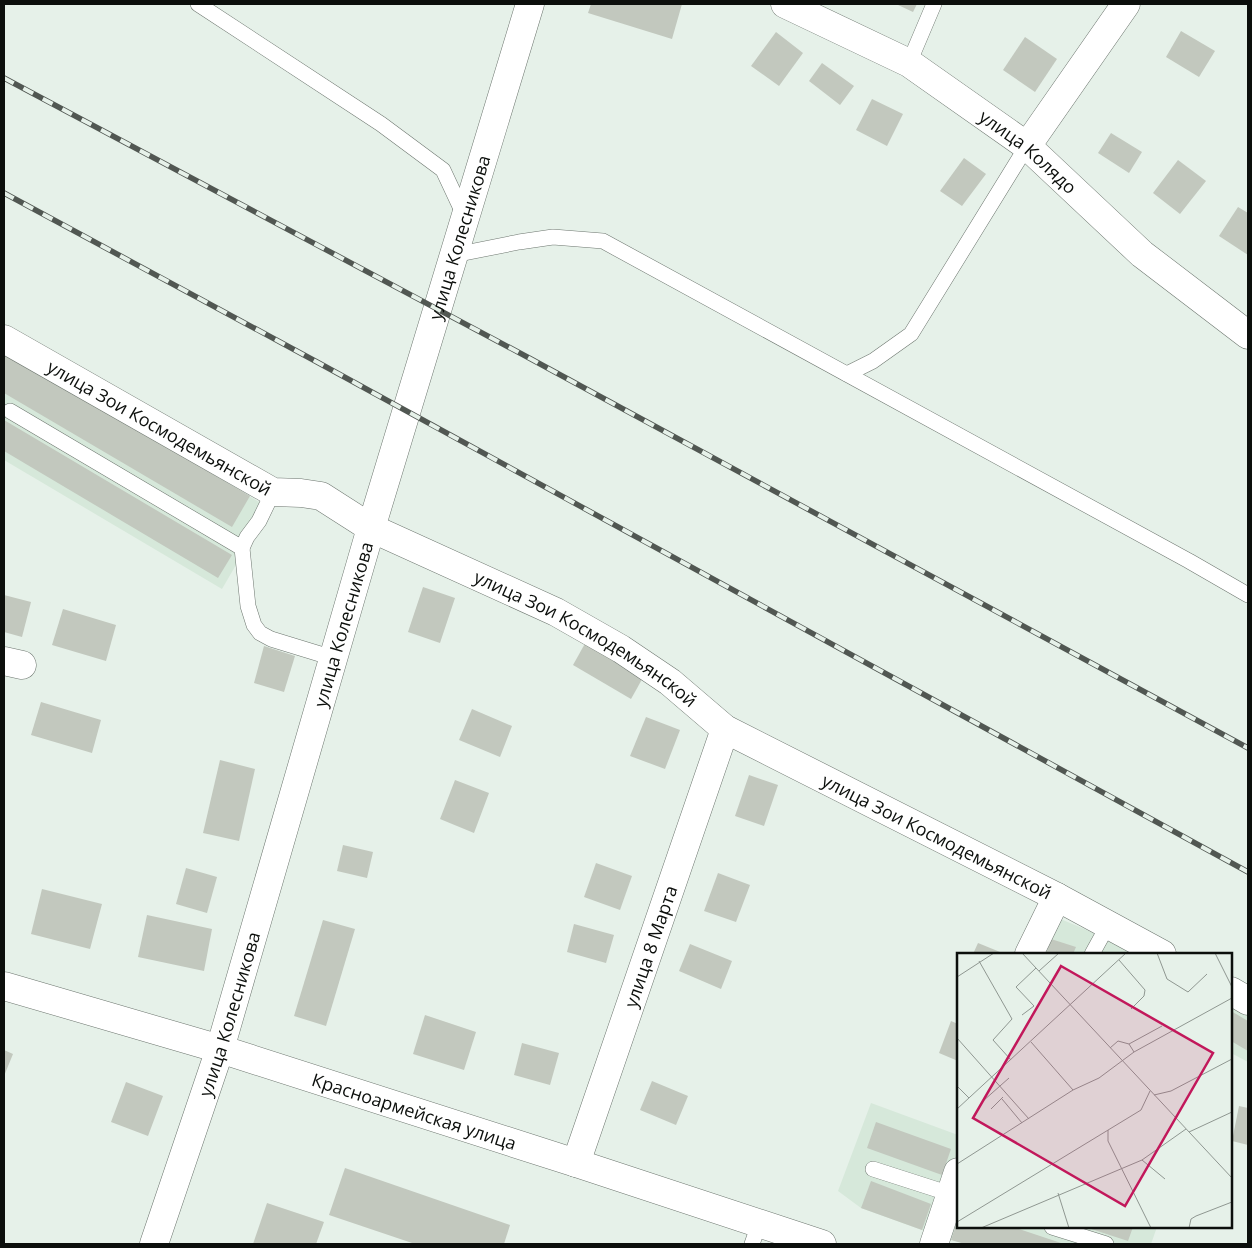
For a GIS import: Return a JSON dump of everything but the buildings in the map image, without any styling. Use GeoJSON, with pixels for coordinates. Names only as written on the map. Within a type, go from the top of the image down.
{"type":"FeatureCollection","features":[{"type":"Feature","properties":{"kind":"street","name":"улица Колесникова"},"geometry":{"type":"LineString","coordinates":[[154,1244],[220,1049],[371,528],[530,4]]}},
{"type":"Feature","properties":{"kind":"street","name":"улица Колядо"},"geometry":{"type":"LineString","coordinates":[[785,4],[909,63],[1027,146],[1142,254],[1248,335]]}},
{"type":"Feature","properties":{"kind":"street"},"geometry":{"type":"LineString","coordinates":[[1027,146],[1126,4]]}},
{"type":"Feature","properties":{"kind":"street","name":"улица Зои Космодемьянской"},"geometry":{"type":"LineString","coordinates":[[4,339],[273,492],[321,496],[371,528],[556,612],[621,648],[670,682],[724,729],[1057,897],[1160,953]]}},
{"type":"Feature","properties":{"kind":"street","name":"улица 8 Марта"},"geometry":{"type":"LineString","coordinates":[[576,1163],[724,729]]}},
{"type":"Feature","properties":{"kind":"street"},"geometry":{"type":"LineString","coordinates":[[1029,953],[1057,897]]}},
{"type":"Feature","properties":{"kind":"street","name":"Красноармейская улица"},"geometry":{"type":"LineString","coordinates":[[4,986],[220,1049],[576,1163],[755,1234],[822,1244]]}},
{"type":"Feature","properties":{"kind":"street"},"geometry":{"type":"LineString","coordinates":[[1232,992],[1248,1001]]}},
{"type":"Feature","properties":{"kind":"street"},"geometry":{"type":"LineString","coordinates":[[934,1244],[956,1188]]}},
{"type":"Feature","properties":{"kind":"lane"},"geometry":{"type":"LineString","coordinates":[[198,4],[381,124],[443,170],[465,218]]}},
{"type":"Feature","properties":{"kind":"lane"},"geometry":{"type":"LineString","coordinates":[[909,63],[934,4]]}},
{"type":"Feature","properties":{"kind":"lane"},"geometry":{"type":"LineString","coordinates":[[846,374],[873,361],[911,334],[1027,146]]}},
{"type":"Feature","properties":{"kind":"lane"},"geometry":{"type":"LineString","coordinates":[[454,255],[553,236],[603,241],[1248,595]]}},
{"type":"Feature","properties":{"kind":"lane"},"geometry":{"type":"LineString","coordinates":[[10,411],[242,548]]}},
{"type":"Feature","properties":{"kind":"lane"},"geometry":{"type":"LineString","coordinates":[[273,492],[259,521],[247,537],[242,548],[248,606],[254,625],[260,633],[271,639],[333,658]]}},
{"type":"Feature","properties":{"kind":"lane"},"geometry":{"type":"LineString","coordinates":[[1093,953],[1108,925]]}},
{"type":"Feature","properties":{"kind":"lane"},"geometry":{"type":"LineString","coordinates":[[873,1169],[956,1188]]}},
{"type":"Feature","properties":{"kind":"lane"},"geometry":{"type":"LineString","coordinates":[[1055,1228],[1106,1244]]}},
{"type":"Feature","properties":{"kind":"shaded area"},"geometry":{"type":"Polygon","coordinates":[[[4,351],[269,508],[222,589],[4,460],[4,351]]]}},
{"type":"Feature","properties":{"kind":"shaded area"},"geometry":{"type":"Polygon","coordinates":[[[1058,918],[1118,943],[1136,953],[1046,953],[1058,918]]]}},
{"type":"Feature","properties":{"kind":"shaded area"},"geometry":{"type":"Polygon","coordinates":[[[1232,1006],[1248,1014],[1248,1062],[1232,1054],[1232,1006]]]}},
{"type":"Feature","properties":{"kind":"shaded area"},"geometry":{"type":"Polygon","coordinates":[[[871,1103],[957,1135],[957,1228],[1157,1228],[1151,1244],[965,1244],[861,1208],[838,1191],[871,1103]]]}},
{"type":"Feature","properties":{"kind":"railway"},"geometry":{"type":"LineString","coordinates":[[4,78],[531,359],[1248,748]]}},
{"type":"Feature","properties":{"kind":"railway"},"geometry":{"type":"LineString","coordinates":[[4,193],[317,362],[1248,872]]}}]}
